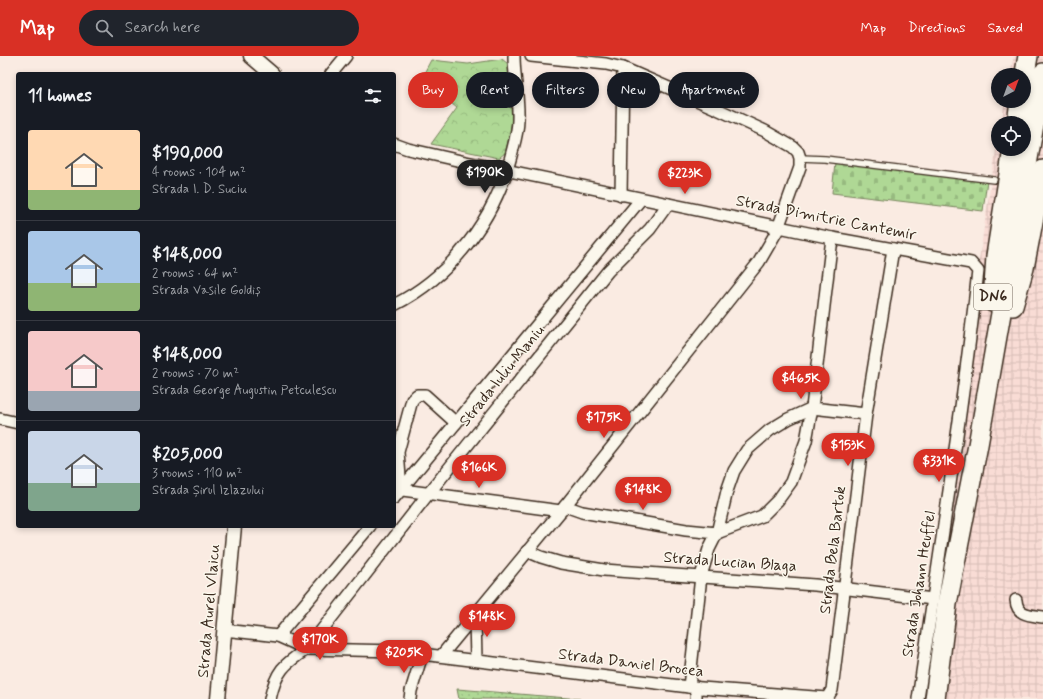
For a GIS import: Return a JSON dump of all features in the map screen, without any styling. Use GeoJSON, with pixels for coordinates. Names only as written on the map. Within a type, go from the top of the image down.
{"type":"FeatureCollection","features":[{"type":"Feature","properties":{"kind":"highway"},"geometry":{"type":"LineString","coordinates":[[1026,68],[1028,56]]}},
{"type":"Feature","properties":{"kind":"highway","name":"DN6"},"geometry":{"type":"LineString","coordinates":[[934,699],[947,604],[978,445],[1043,73]]}},
{"type":"Feature","properties":{"kind":"highway","name":"DN6"},"geometry":{"type":"LineString","coordinates":[[978,445],[981,397],[992,320],[996,256],[1012,156]]}},
{"type":"Feature","properties":{"kind":"highway","name":"DN6"},"geometry":{"type":"LineString","coordinates":[[978,445],[989,408],[1009,316],[1024,268],[1043,170]]}},
{"type":"Feature","properties":{"kind":"street"},"geometry":{"type":"LineString","coordinates":[[251,56],[270,72]]}},
{"type":"Feature","properties":{"kind":"street"},"geometry":{"type":"LineString","coordinates":[[333,72],[346,56]]}},
{"type":"Feature","properties":{"kind":"street"},"geometry":{"type":"LineString","coordinates":[[396,304],[410,297],[435,278],[458,256],[482,224],[498,195],[515,141],[518,120],[514,56]]}},
{"type":"Feature","properties":{"kind":"street"},"geometry":{"type":"LineString","coordinates":[[441,656],[475,617],[563,509],[759,262],[770,245],[778,227],[800,167],[800,158],[794,147],[765,131],[623,68],[606,64],[531,56]]}},
{"type":"Feature","properties":{"kind":"street"},"geometry":{"type":"LineString","coordinates":[[621,195],[623,68]]}},
{"type":"Feature","properties":{"kind":"street","name":"Strada Dimitrie Cantemir"},"geometry":{"type":"LineString","coordinates":[[396,145],[408,149],[621,195],[832,238],[971,263]]}},
{"type":"Feature","properties":{"kind":"street","name":"Strada Iuliu Maniu"},"geometry":{"type":"LineString","coordinates":[[396,492],[456,423],[641,199]]}},
{"type":"Feature","properties":{"kind":"street","name":"Strada Iuliu Maniu"},"geometry":{"type":"LineString","coordinates":[[270,699],[274,683],[281,671],[291,660],[307,649],[429,493],[608,271],[650,229],[668,204]]}},
{"type":"Feature","properties":{"kind":"street"},"geometry":{"type":"LineString","coordinates":[[456,423],[425,395],[417,395],[412,400],[398,452],[396,492],[429,493],[563,509],[686,530],[717,533],[762,516],[778,500],[791,482],[806,441],[812,408],[832,238]]}},
{"type":"Feature","properties":{"kind":"street","name":"Strada Bela Bartok"},"geometry":{"type":"LineString","coordinates":[[832,690],[866,414],[893,249]]}},
{"type":"Feature","properties":{"kind":"street","name":"Strada Johann Heuffel"},"geometry":{"type":"LineString","coordinates":[[918,699],[961,413],[978,271],[971,263]]}},
{"type":"Feature","properties":{"kind":"street"},"geometry":{"type":"LineString","coordinates":[[696,699],[692,687],[701,576],[709,549],[717,533],[727,491],[734,471],[748,450],[770,430],[788,419],[812,408],[866,414]]}},
{"type":"Feature","properties":{"kind":"street"},"geometry":{"type":"LineString","coordinates":[[0,419],[16,423]]}},
{"type":"Feature","properties":{"kind":"street","name":"Strada Aurel Vlaicu"},"geometry":{"type":"LineString","coordinates":[[218,699],[234,528]]}},
{"type":"Feature","properties":{"kind":"street"},"geometry":{"type":"LineString","coordinates":[[278,636],[368,528]]}},
{"type":"Feature","properties":{"kind":"street","name":"Strada Lucian Blaga"},"geometry":{"type":"LineString","coordinates":[[528,551],[561,563],[604,570],[701,576],[845,588],[933,599]]}},
{"type":"Feature","properties":{"kind":"street"},"geometry":{"type":"LineString","coordinates":[[1016,600],[1017,608],[1020,611],[1028,615],[1043,616]]}},
{"type":"Feature","properties":{"kind":"street"},"geometry":{"type":"LineString","coordinates":[[475,617],[476,660]]}},
{"type":"Feature","properties":{"kind":"street"},"geometry":{"type":"LineString","coordinates":[[224,630],[278,636],[307,649]]}},
{"type":"Feature","properties":{"kind":"street","name":"Strada Daniel Brocea"},"geometry":{"type":"LineString","coordinates":[[307,649],[397,651],[692,687],[827,698],[832,690]]}},
{"type":"Feature","properties":{"kind":"street"},"geometry":{"type":"LineString","coordinates":[[410,699],[422,655]]}},
{"type":"Feature","properties":{"kind":"lane"},"geometry":{"type":"LineString","coordinates":[[800,158],[994,180]]}},
{"type":"Feature","properties":{"kind":"shaded area"},"geometry":{"type":"Polygon","coordinates":[[[1014,56],[1043,56],[1043,699],[924,699],[979,260],[995,156],[1031,156],[1031,116],[1002,116],[1004,108],[1031,108],[1031,68],[1011,68],[1014,56]]]}},
{"type":"Feature","properties":{"kind":"green space"},"geometry":{"type":"Polygon","coordinates":[[[502,59],[508,64],[509,72],[466,72],[466,108],[511,108],[512,121],[506,152],[499,158],[431,144],[458,108],[458,72],[425,72],[431,60],[468,64],[502,59]]]}},
{"type":"Feature","properties":{"kind":"green space"},"geometry":{"type":"Polygon","coordinates":[[[835,163],[987,180],[983,211],[832,193],[835,163]]]}},
{"type":"Feature","properties":{"kind":"green space"},"geometry":{"type":"Polygon","coordinates":[[[457,689],[580,699],[459,699],[457,689]]]}}]}
